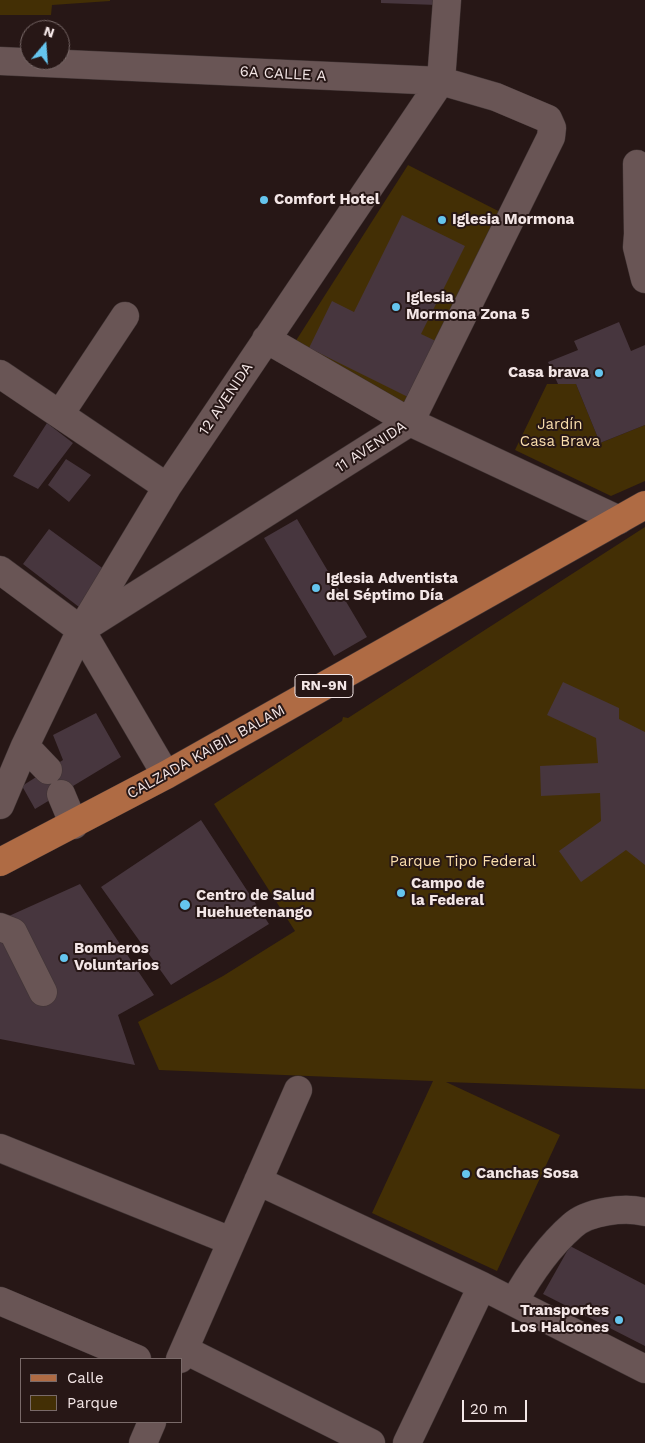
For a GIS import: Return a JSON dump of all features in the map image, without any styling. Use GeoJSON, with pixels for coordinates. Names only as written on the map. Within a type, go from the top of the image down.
{"type":"FeatureCollection","features":[{"type":"Feature","properties":{"kind":"main road","name":"CALZADA KAIBIL BALAM"},"geometry":{"type":"LineString","coordinates":[[0,862],[74,825],[166,775],[645,505]]}},
{"type":"Feature","properties":{"kind":"street","name":"12 AVENIDA"},"geometry":{"type":"LineString","coordinates":[[0,805],[25,746],[81,630],[167,487],[441,81],[447,0]]}},
{"type":"Feature","properties":{"kind":"street","name":"6A CALLE A"},"geometry":{"type":"LineString","coordinates":[[0,61],[441,81],[496,97],[548,118],[552,128]]}},
{"type":"Feature","properties":{"kind":"street","name":"11 AVENIDA"},"geometry":{"type":"LineString","coordinates":[[81,630],[410,422],[552,137],[552,128]]}},
{"type":"Feature","properties":{"kind":"street"},"geometry":{"type":"LineString","coordinates":[[638,164],[641,233],[637,247],[645,279]]}},
{"type":"Feature","properties":{"kind":"street"},"geometry":{"type":"LineString","coordinates":[[60,414],[125,316]]}},
{"type":"Feature","properties":{"kind":"street"},"geometry":{"type":"LineString","coordinates":[[266,339],[410,422],[619,520]]}},
{"type":"Feature","properties":{"kind":"street"},"geometry":{"type":"LineString","coordinates":[[0,374],[167,487]]}},
{"type":"Feature","properties":{"kind":"street"},"geometry":{"type":"LineString","coordinates":[[0,570],[81,630],[166,775]]}},
{"type":"Feature","properties":{"kind":"street"},"geometry":{"type":"LineString","coordinates":[[25,746],[48,770]]}},
{"type":"Feature","properties":{"kind":"street"},"geometry":{"type":"LineString","coordinates":[[61,794],[74,825]]}},
{"type":"Feature","properties":{"kind":"street"},"geometry":{"type":"LineString","coordinates":[[0,927],[13,932],[43,992]]}},
{"type":"Feature","properties":{"kind":"street"},"geometry":{"type":"LineString","coordinates":[[298,1090],[183,1354],[371,1443]]}},
{"type":"Feature","properties":{"kind":"street"},"geometry":{"type":"LineString","coordinates":[[0,1148],[231,1241]]}},
{"type":"Feature","properties":{"kind":"street"},"geometry":{"type":"LineString","coordinates":[[258,1181],[482,1286],[645,1369]]}},
{"type":"Feature","properties":{"kind":"street"},"geometry":{"type":"LineString","coordinates":[[514,1302],[528,1275],[573,1225],[602,1212],[636,1210],[645,1212]]}},
{"type":"Feature","properties":{"kind":"street"},"geometry":{"type":"LineString","coordinates":[[407,1443],[482,1286]]}},
{"type":"Feature","properties":{"kind":"street"},"geometry":{"type":"LineString","coordinates":[[0,1301],[135,1358]]}},
{"type":"Feature","properties":{"kind":"street"},"geometry":{"type":"LineString","coordinates":[[143,1443],[152,1423]]}},
{"type":"Feature","properties":{"kind":"green space"},"geometry":{"type":"Polygon","coordinates":[[[0,0],[110,1],[52,5],[51,15],[0,15],[0,0]]]}},
{"type":"Feature","properties":{"kind":"green space","name":"Iglesia Mormona"},"geometry":{"type":"Polygon","coordinates":[[[408,165],[508,216],[419,415],[290,350],[408,165]]]}},
{"type":"Feature","properties":{"kind":"green space","name":"Jardín Casa Brava"},"geometry":{"type":"Polygon","coordinates":[[[547,384],[576,384],[600,443],[645,425],[645,481],[611,496],[515,450],[547,384]]]}},
{"type":"Feature","properties":{"kind":"green space","name":"Parque Tipo Federal"},"geometry":{"type":"Polygon","coordinates":[[[645,527],[645,1089],[446,1082],[560,1135],[497,1271],[372,1213],[433,1081],[159,1070],[138,1022],[223,976],[295,931],[214,804],[342,721],[343,717],[348,718],[645,527]]]}},
{"type":"Feature","properties":{"kind":"building"},"geometry":{"type":"Polygon","coordinates":[[[381,0],[437,0],[437,5],[381,3],[381,0]]]}},
{"type":"Feature","properties":{"kind":"building","name":"Iglesia Mormona Zona 5"},"geometry":{"type":"Polygon","coordinates":[[[402,215],[465,246],[421,334],[440,343],[412,399],[309,348],[332,301],[354,312],[402,215]]]}},
{"type":"Feature","properties":{"kind":"building","name":"Casa brava"},"geometry":{"type":"Polygon","coordinates":[[[619,322],[631,351],[645,345],[645,425],[600,443],[576,384],[558,384],[548,362],[578,350],[574,341],[619,322]]]}},
{"type":"Feature","properties":{"kind":"building"},"geometry":{"type":"Polygon","coordinates":[[[47,423],[73,443],[38,489],[13,476],[47,423]]]}},
{"type":"Feature","properties":{"kind":"building"},"geometry":{"type":"Polygon","coordinates":[[[66,459],[91,475],[69,502],[48,485],[66,459]]]}},
{"type":"Feature","properties":{"kind":"building","name":"Iglesia Adventista del Séptimo Día"},"geometry":{"type":"Polygon","coordinates":[[[297,519],[367,637],[334,656],[264,538],[297,519]]]}},
{"type":"Feature","properties":{"kind":"building"},"geometry":{"type":"Polygon","coordinates":[[[49,529],[105,570],[79,607],[23,564],[49,529]]]}},
{"type":"Feature","properties":{"kind":"building"},"geometry":{"type":"Polygon","coordinates":[[[563,682],[619,708],[619,719],[645,732],[645,865],[626,850],[581,882],[559,851],[601,821],[600,793],[541,796],[540,766],[598,763],[596,738],[547,715],[563,682]]]}},
{"type":"Feature","properties":{"kind":"building"},"geometry":{"type":"Polygon","coordinates":[[[96,713],[121,757],[35,809],[22,786],[63,760],[53,735],[96,713]]]}},
{"type":"Feature","properties":{"kind":"building","name":"Centro de Salud Huehuetenango"},"geometry":{"type":"Polygon","coordinates":[[[201,820],[269,924],[171,985],[101,887],[201,820]]]}},
{"type":"Feature","properties":{"kind":"building","name":"Bomberos Voluntarios"},"geometry":{"type":"Polygon","coordinates":[[[80,884],[154,995],[118,1015],[135,1065],[0,1039],[0,920],[80,884]]]}},
{"type":"Feature","properties":{"kind":"building","name":"Transportes Los Halcones"},"geometry":{"type":"Polygon","coordinates":[[[570,1246],[645,1285],[645,1346],[543,1294],[570,1246]]]}},
{"type":"Feature","properties":{"kind":"place","name":"Comfort Hotel"},"geometry":{"type":"Point","coordinates":[264,200]}},
{"type":"Feature","properties":{"kind":"place","name":"Iglesia Mormona"},"geometry":{"type":"Point","coordinates":[442,220]}},
{"type":"Feature","properties":{"kind":"place","name":"Iglesia Mormona Zona 5"},"geometry":{"type":"Point","coordinates":[396,307]}},
{"type":"Feature","properties":{"kind":"place","name":"Casa brava"},"geometry":{"type":"Point","coordinates":[599,373]}},
{"type":"Feature","properties":{"kind":"place","name":"Iglesia Adventista del Séptimo Día"},"geometry":{"type":"Point","coordinates":[316,588]}},
{"type":"Feature","properties":{"kind":"place","name":"Campo de la Federal"},"geometry":{"type":"Point","coordinates":[401,893]}},
{"type":"Feature","properties":{"kind":"place","name":"Centro de Salud Huehuetenango"},"geometry":{"type":"Point","coordinates":[185,905]}},
{"type":"Feature","properties":{"kind":"place","name":"Bomberos Voluntarios"},"geometry":{"type":"Point","coordinates":[64,958]}},
{"type":"Feature","properties":{"kind":"place","name":"Canchas Sosa"},"geometry":{"type":"Point","coordinates":[466,1174]}},
{"type":"Feature","properties":{"kind":"place","name":"Transportes Los Halcones"},"geometry":{"type":"Point","coordinates":[619,1320]}}]}
